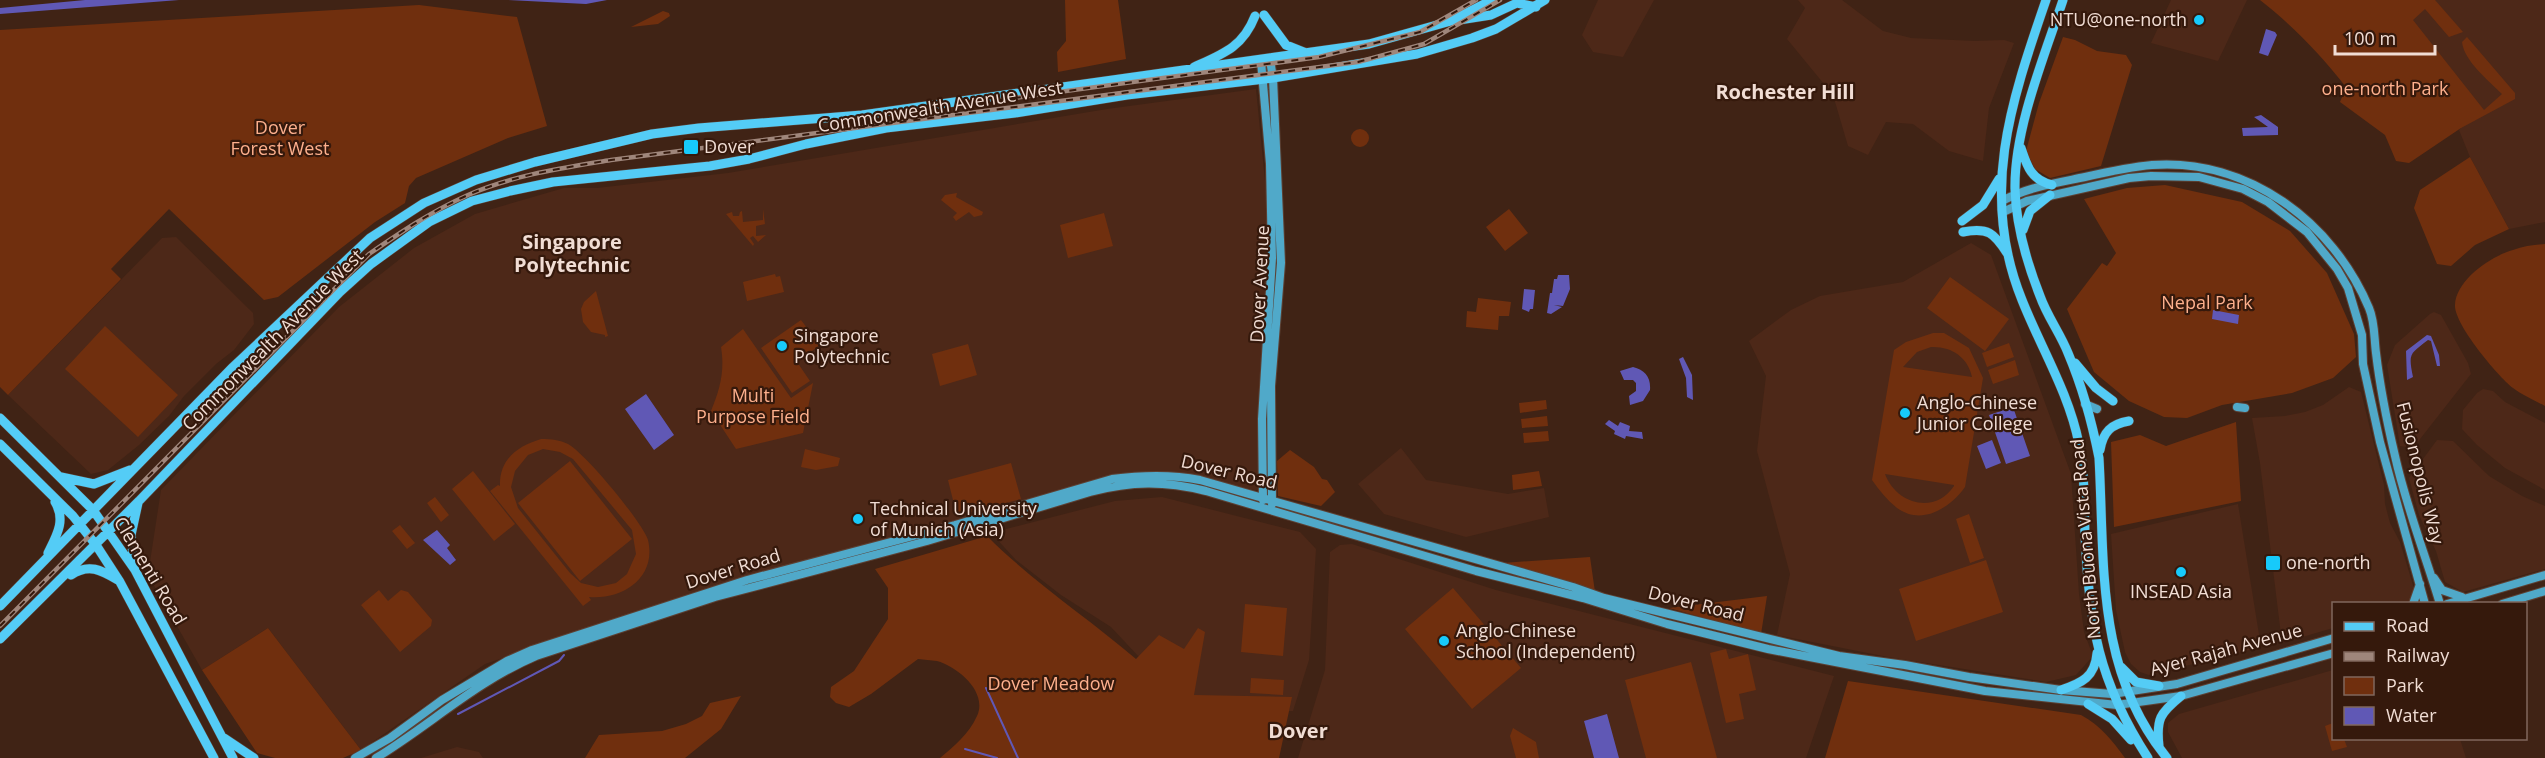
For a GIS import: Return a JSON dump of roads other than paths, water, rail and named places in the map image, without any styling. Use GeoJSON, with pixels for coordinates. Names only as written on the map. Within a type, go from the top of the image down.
{"type":"FeatureCollection","features":[{"type":"Feature","properties":{"kind":"main road","name":"Commonwealth Avenue West"},"geometry":{"type":"LineString","coordinates":[[0,606],[233,367],[370,238],[424,203],[476,180],[535,162],[652,134],[862,115],[1266,60],[1385,41],[1451,21],[1492,0]]}},
{"type":"Feature","properties":{"kind":"main road","name":"Commonwealth Avenue West"},"geometry":{"type":"LineString","coordinates":[[3,636],[96,545],[340,292],[371,264],[429,222],[472,201],[553,182],[710,166],[876,130],[1127,95],[1269,79],[1417,54],[1496,29],[1534,4],[1545,0]]}},
{"type":"Feature","properties":{"kind":"main road","name":"North Buona Vista Road"},"geometry":{"type":"LineString","coordinates":[[2046,0],[2008,120],[2001,176],[2008,255],[2023,302],[2057,377],[2079,442],[2084,486],[2088,595],[2097,646],[2117,705],[2148,758]]}},
{"type":"Feature","properties":{"kind":"main road","name":"North Buona Vista Road"},"geometry":{"type":"LineString","coordinates":[[2063,0],[2031,98],[2020,146],[2017,205],[2026,254],[2040,296],[2067,351],[2085,404],[2099,458],[2106,606],[2110,636],[2131,703],[2167,758]]}},
{"type":"Feature","properties":{"kind":"main road"},"geometry":{"type":"LineString","coordinates":[[1451,21],[1485,16],[1517,3],[1534,4]]}},
{"type":"Feature","properties":{"kind":"main road"},"geometry":{"type":"LineString","coordinates":[[1183,71],[1232,48],[1247,34],[1259,15],[1286,45],[1308,54]]}},
{"type":"Feature","properties":{"kind":"main road"},"geometry":{"type":"LineString","coordinates":[[968,100],[971,113],[980,117]]}},
{"type":"Feature","properties":{"kind":"main road"},"geometry":{"type":"LineString","coordinates":[[928,106],[953,105],[962,111],[965,119]]}},
{"type":"Feature","properties":{"kind":"main road"},"geometry":{"type":"LineString","coordinates":[[2020,146],[2028,169],[2033,176],[2043,183],[2052,185]]}},
{"type":"Feature","properties":{"kind":"main road"},"geometry":{"type":"LineString","coordinates":[[1962,221],[1983,205],[2001,176]]}},
{"type":"Feature","properties":{"kind":"main road"},"geometry":{"type":"LineString","coordinates":[[2022,232],[2030,211],[2050,195]]}},
{"type":"Feature","properties":{"kind":"main road"},"geometry":{"type":"LineString","coordinates":[[1963,232],[1978,229],[1989,232],[1999,241],[2008,255]]}},
{"type":"Feature","properties":{"kind":"main road"},"geometry":{"type":"LineString","coordinates":[[2067,351],[2090,383],[2113,401]]}},
{"type":"Feature","properties":{"kind":"main road","name":"Clementi Road"},"geometry":{"type":"LineString","coordinates":[[2,419],[93,510],[109,531],[135,570],[233,758]]}},
{"type":"Feature","properties":{"kind":"main road"},"geometry":{"type":"LineString","coordinates":[[2099,458],[2103,437],[2108,430],[2119,423],[2132,423]]}},
{"type":"Feature","properties":{"kind":"main road","name":"Clementi Road"},"geometry":{"type":"LineString","coordinates":[[0,444],[48,490],[96,545],[120,582],[214,758]]}},
{"type":"Feature","properties":{"kind":"main road"},"geometry":{"type":"LineString","coordinates":[[61,477],[94,484],[135,467]]}},
{"type":"Feature","properties":{"kind":"main road"},"geometry":{"type":"LineString","coordinates":[[45,560],[59,531],[61,519],[59,508],[48,490]]}},
{"type":"Feature","properties":{"kind":"main road"},"geometry":{"type":"LineString","coordinates":[[135,570],[131,535],[139,501]]}},
{"type":"Feature","properties":{"kind":"main road"},"geometry":{"type":"LineString","coordinates":[[58,583],[87,568],[100,569],[120,582]]}},
{"type":"Feature","properties":{"kind":"main road"},"geometry":{"type":"LineString","coordinates":[[0,624],[3,636]]}},
{"type":"Feature","properties":{"kind":"main road"},"geometry":{"type":"LineString","coordinates":[[2061,690],[2084,682],[2092,674],[2096,662],[2097,646]]}},
{"type":"Feature","properties":{"kind":"main road"},"geometry":{"type":"LineString","coordinates":[[2118,663],[2136,682],[2159,686]]}},
{"type":"Feature","properties":{"kind":"main road"},"geometry":{"type":"LineString","coordinates":[[2160,748],[2158,724],[2161,714],[2181,696]]}},
{"type":"Feature","properties":{"kind":"main road"},"geometry":{"type":"LineString","coordinates":[[2088,704],[2112,719],[2148,758]]}},
{"type":"Feature","properties":{"kind":"main road"},"geometry":{"type":"LineString","coordinates":[[222,736],[254,758]]}},
{"type":"Feature","properties":{"kind":"street","name":"Dover Avenue"},"geometry":{"type":"LineString","coordinates":[[1266,60],[1281,263],[1271,386],[1268,498],[1272,510]]}},
{"type":"Feature","properties":{"kind":"street"},"geometry":{"type":"LineString","coordinates":[[2002,201],[2016,194],[2111,171],[2152,165],[2187,166],[2251,182],[2272,194],[2298,212],[2326,246]]}},
{"type":"Feature","properties":{"kind":"street"},"geometry":{"type":"LineString","coordinates":[[2003,212],[2017,205],[2050,195],[2129,178],[2199,177],[2243,189],[2268,202],[2326,246]]}},
{"type":"Feature","properties":{"kind":"street","name":"Fusionopolis Way"},"geometry":{"type":"LineString","coordinates":[[2326,246],[2359,285],[2370,311],[2395,456],[2419,544],[2440,602]]}},
{"type":"Feature","properties":{"kind":"street","name":"Fusionopolis Way"},"geometry":{"type":"LineString","coordinates":[[2326,246],[2348,288],[2362,335],[2363,360],[2380,442],[2425,602]]}},
{"type":"Feature","properties":{"kind":"street"},"geometry":{"type":"LineString","coordinates":[[2363,360],[2375,349]]}},
{"type":"Feature","properties":{"kind":"street"},"geometry":{"type":"LineString","coordinates":[[2085,404],[2097,409]]}},
{"type":"Feature","properties":{"kind":"street","name":"Dover Road"},"geometry":{"type":"LineString","coordinates":[[376,758],[511,667],[611,628],[728,586],[1140,475],[1181,476],[1268,498],[1574,587],[1604,598],[1764,639],[1863,660],[1905,665],[1959,676],[2061,690],[2112,694],[2127,692]]}},
{"type":"Feature","properties":{"kind":"street","name":"Dover Road"},"geometry":{"type":"LineString","coordinates":[[1113,482],[1177,484],[1263,507],[1476,572],[1762,647],[1967,688],[2088,704],[2131,703]]}},
{"type":"Feature","properties":{"kind":"street","name":"Dover Avenue"},"geometry":{"type":"LineString","coordinates":[[1263,507],[1268,498]]}},
{"type":"Feature","properties":{"kind":"street"},"geometry":{"type":"LineString","coordinates":[[2431,573],[2442,590],[2457,597],[2467,598]]}},
{"type":"Feature","properties":{"kind":"street"},"geometry":{"type":"LineString","coordinates":[[2451,602],[2545,575]]}},
{"type":"Feature","properties":{"kind":"street"},"geometry":{"type":"LineString","coordinates":[[2413,602],[2420,583]]}},
{"type":"Feature","properties":{"kind":"street"},"geometry":{"type":"LineString","coordinates":[[2506,602],[2545,591]]}},
{"type":"Feature","properties":{"kind":"street","name":"Dover Road"},"geometry":{"type":"LineString","coordinates":[[356,758],[390,738],[442,700],[507,661],[532,650],[611,628]]}},
{"type":"Feature","properties":{"kind":"street","name":"Ayer Rajah Avenue"},"geometry":{"type":"LineString","coordinates":[[2127,692],[2226,670],[2332,639]]}},
{"type":"Feature","properties":{"kind":"street","name":"Ayer Rajah Avenue"},"geometry":{"type":"LineString","coordinates":[[2131,703],[2181,696],[2332,654]]}},
{"type":"Feature","properties":{"kind":"water"},"geometry":{"type":"Polygon","coordinates":[[[85,0],[179,0],[0,14],[0,8],[85,0]]]}},
{"type":"Feature","properties":{"kind":"water"},"geometry":{"type":"Polygon","coordinates":[[[508,0],[607,0],[586,4],[508,0]]]}},
{"type":"Feature","properties":{"kind":"water"},"geometry":{"type":"Polygon","coordinates":[[[2266,29],[2277,35],[2268,56],[2259,53],[2266,29]]]}},
{"type":"Feature","properties":{"kind":"water"},"geometry":{"type":"Polygon","coordinates":[[[2261,115],[2278,127],[2278,135],[2243,136],[2242,128],[2268,127],[2254,117],[2261,115]]]}},
{"type":"Feature","properties":{"kind":"water"},"geometry":{"type":"Polygon","coordinates":[[[1558,275],[1569,275],[1570,289],[1563,306],[1554,305],[1562,307],[1551,314],[1547,313],[1550,293],[1552,293],[1554,279],[1557,279],[1558,275]]]}},
{"type":"Feature","properties":{"kind":"water"},"geometry":{"type":"Polygon","coordinates":[[[1524,289],[1535,290],[1533,309],[1529,312],[1522,309],[1524,289]]]}},
{"type":"Feature","properties":{"kind":"water"},"geometry":{"type":"Polygon","coordinates":[[[2213,310],[2239,315],[2238,324],[2212,319],[2213,310]]]}},
{"type":"Feature","properties":{"kind":"water"},"geometry":{"type":"Polygon","coordinates":[[[2427,335],[2431,336],[2439,355],[2440,366],[2437,366],[2431,341],[2428,340],[2412,355],[2413,377],[2407,380],[2406,351],[2427,335]]]}},
{"type":"Feature","properties":{"kind":"water"},"geometry":{"type":"Polygon","coordinates":[[[1683,357],[1692,375],[1693,400],[1687,397],[1686,378],[1679,359],[1683,357]]]}},
{"type":"Feature","properties":{"kind":"water"},"geometry":{"type":"Polygon","coordinates":[[[1633,367],[1646,375],[1650,390],[1643,401],[1630,405],[1629,396],[1636,391],[1636,383],[1633,380],[1624,380],[1620,371],[1633,367]]]}},
{"type":"Feature","properties":{"kind":"water"},"geometry":{"type":"Polygon","coordinates":[[[646,394],[674,435],[654,450],[625,409],[646,394]]]}},
{"type":"Feature","properties":{"kind":"water"},"geometry":{"type":"Polygon","coordinates":[[[2013,407],[2030,456],[2006,464],[1989,415],[2013,407]]]}},
{"type":"Feature","properties":{"kind":"water"},"geometry":{"type":"Polygon","coordinates":[[[1609,420],[1618,426],[1620,422],[1630,426],[1629,431],[1642,432],[1643,439],[1626,436],[1625,439],[1614,434],[1615,431],[1605,424],[1609,420]]]}},
{"type":"Feature","properties":{"kind":"water"},"geometry":{"type":"Polygon","coordinates":[[[1992,440],[2001,463],[1986,469],[1977,446],[1992,440]]]}},
{"type":"Feature","properties":{"kind":"water"},"geometry":{"type":"Polygon","coordinates":[[[437,530],[450,545],[447,548],[456,560],[450,565],[423,540],[437,530]]]}},
{"type":"Feature","properties":{"kind":"water"},"geometry":{"type":"Polygon","coordinates":[[[1607,714],[1619,758],[1594,758],[1584,721],[1607,714]]]}},
{"type":"Feature","properties":{"kind":"waterway"},"geometry":{"type":"LineString","coordinates":[[458,714],[559,661],[564,655]]}},
{"type":"Feature","properties":{"kind":"waterway"},"geometry":{"type":"LineString","coordinates":[[986,688],[1018,758]]}},
{"type":"Feature","properties":{"kind":"waterway"},"geometry":{"type":"LineString","coordinates":[[965,749],[997,758]]}},
{"type":"Feature","properties":{"kind":"railway"},"geometry":{"type":"LineString","coordinates":[[1000,100],[1319,57],[1420,32],[1476,0]]}},
{"type":"Feature","properties":{"kind":"railway"},"geometry":{"type":"LineString","coordinates":[[0,626],[369,254],[429,215],[468,195],[520,177],[611,160],[1358,62],[1424,44],[1500,0]]}},
{"type":"Feature","properties":{"kind":"place","name":"NTU@one-north"},"geometry":{"type":"Point","coordinates":[2199,20]}},
{"type":"Feature","properties":{"kind":"place","name":"Dover"},"geometry":{"type":"Point","coordinates":[691,147]}},
{"type":"Feature","properties":{"kind":"place","name":"Singapore Polytechnic"},"geometry":{"type":"Point","coordinates":[782,346]}},
{"type":"Feature","properties":{"kind":"place","name":"Anglo-Chinese Junior College"},"geometry":{"type":"Point","coordinates":[1905,413]}},
{"type":"Feature","properties":{"kind":"place","name":"Technical University of Munich (Asia)"},"geometry":{"type":"Point","coordinates":[858,519]}},
{"type":"Feature","properties":{"kind":"place","name":"one-north"},"geometry":{"type":"Point","coordinates":[2273,563]}},
{"type":"Feature","properties":{"kind":"place","name":"INSEAD Asia"},"geometry":{"type":"Point","coordinates":[2181,572]}},
{"type":"Feature","properties":{"kind":"place","name":"Anglo-Chinese School (Independent)"},"geometry":{"type":"Point","coordinates":[1444,641]}},
{"type":"Feature","properties":{"kind":"district","name":"Rochester Hill"},"geometry":{"type":"Point","coordinates":[1785,92]}},
{"type":"Feature","properties":{"kind":"district","name":"Singapore Polytechnic"},"geometry":{"type":"Point","coordinates":[572,254]}},
{"type":"Feature","properties":{"kind":"district","name":"Dover"},"geometry":{"type":"Point","coordinates":[1298,731]}},
{"type":"Feature","properties":{"kind":"park label","name":"one-north Park"},"geometry":{"type":"Point","coordinates":[2385,89]}},
{"type":"Feature","properties":{"kind":"park label","name":"Dover Forest West"},"geometry":{"type":"Point","coordinates":[280,138]}},
{"type":"Feature","properties":{"kind":"park label","name":"Nepal Park"},"geometry":{"type":"Point","coordinates":[2207,303]}},
{"type":"Feature","properties":{"kind":"park label","name":"Multi Purpose Field"},"geometry":{"type":"Point","coordinates":[753,406]}},
{"type":"Feature","properties":{"kind":"park label","name":"Dover Meadow"},"geometry":{"type":"Point","coordinates":[1051,684]}}]}
